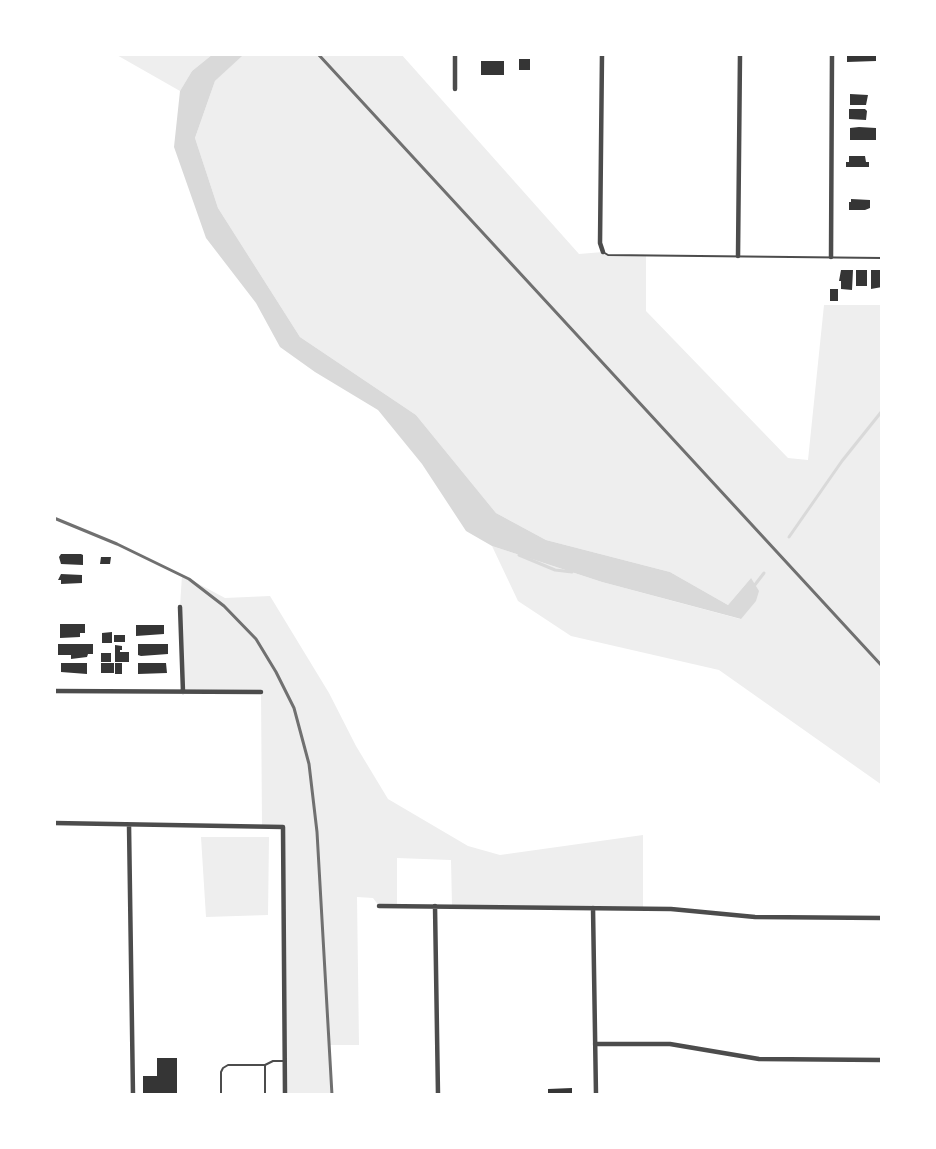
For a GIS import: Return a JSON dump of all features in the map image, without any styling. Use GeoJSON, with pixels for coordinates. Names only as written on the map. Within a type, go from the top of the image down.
{"type":"FeatureCollection","features":[{"type":"Feature","properties":{"kind":"street"},"geometry":{"type":"LineString","coordinates":[[455,54],[455,89]]}},
{"type":"Feature","properties":{"kind":"street"},"geometry":{"type":"LineString","coordinates":[[602,54],[600,243],[603,252]]}},
{"type":"Feature","properties":{"kind":"street"},"geometry":{"type":"LineString","coordinates":[[738,256],[740,54]]}},
{"type":"Feature","properties":{"kind":"street"},"geometry":{"type":"LineString","coordinates":[[831,257],[832,54]]}},
{"type":"Feature","properties":{"kind":"street"},"geometry":{"type":"LineString","coordinates":[[180,606],[183,692]]}},
{"type":"Feature","properties":{"kind":"street"},"geometry":{"type":"LineString","coordinates":[[54,691],[261,692]]}},
{"type":"Feature","properties":{"kind":"street"},"geometry":{"type":"LineString","coordinates":[[54,823],[283,826],[285,1095]]}},
{"type":"Feature","properties":{"kind":"street"},"geometry":{"type":"LineString","coordinates":[[129,825],[133,1095]]}},
{"type":"Feature","properties":{"kind":"street"},"geometry":{"type":"LineString","coordinates":[[379,906],[672,909],[755,917],[882,918]]}},
{"type":"Feature","properties":{"kind":"street"},"geometry":{"type":"LineString","coordinates":[[435,906],[438,1095]]}},
{"type":"Feature","properties":{"kind":"street"},"geometry":{"type":"LineString","coordinates":[[593,908],[596,1095]]}},
{"type":"Feature","properties":{"kind":"street"},"geometry":{"type":"LineString","coordinates":[[595,1044],[670,1044],[759,1059],[882,1060]]}},
{"type":"Feature","properties":{"kind":"lane"},"geometry":{"type":"LineString","coordinates":[[603,252],[608,255],[882,258]]}},
{"type":"Feature","properties":{"kind":"lane"},"geometry":{"type":"LineString","coordinates":[[221,1095],[221,1072],[228,1065],[265,1065],[273,1061],[284,1061]]}},
{"type":"Feature","properties":{"kind":"lane"},"geometry":{"type":"LineString","coordinates":[[265,1065],[265,1095]]}},
{"type":"Feature","properties":{"kind":"shaded area"},"geometry":{"type":"Polygon","coordinates":[[[115,54],[213,54],[192,71],[180,91],[115,54]]]}},
{"type":"Feature","properties":{"kind":"shaded area"},"geometry":{"type":"Polygon","coordinates":[[[213,54],[240,54],[242,56],[215,81],[195,138],[218,208],[300,337],[416,415],[496,513],[546,540],[670,572],[728,605],[751,578],[759,591],[756,601],[741,619],[602,582],[492,546],[466,531],[422,464],[378,410],[315,372],[280,347],[256,303],[206,238],[174,147],[180,91],[192,71],[213,54]]]}},
{"type":"Feature","properties":{"kind":"shaded area"},"geometry":{"type":"Polygon","coordinates":[[[240,54],[401,54],[579,254],[603,252],[608,255],[646,255],[646,311],[788,458],[808,460],[824,305],[882,305],[882,785],[719,670],[571,636],[518,601],[492,546],[602,582],[740,619],[751,578],[728,605],[670,572],[546,540],[496,513],[416,415],[300,337],[218,208],[195,138],[215,81],[241,56],[240,54]]]}},
{"type":"Feature","properties":{"kind":"shaded area"},"geometry":{"type":"Polygon","coordinates":[[[182,575],[225,598],[270,596],[329,693],[356,746],[388,799],[468,846],[500,855],[643,835],[643,909],[452,906],[451,860],[397,858],[397,906],[379,906],[373,898],[357,897],[359,1045],[329,1045],[332,1095],[285,1095],[283,827],[262,826],[261,692],[183,692],[180,607],[182,575]]]}},
{"type":"Feature","properties":{"kind":"shaded area"},"geometry":{"type":"Polygon","coordinates":[[[201,837],[269,837],[268,915],[206,917],[201,837]]]}},
{"type":"Feature","properties":{"kind":"building"},"geometry":{"type":"Polygon","coordinates":[[[847,54],[876,54],[876,61],[847,62],[847,54]]]}},
{"type":"Feature","properties":{"kind":"building"},"geometry":{"type":"Polygon","coordinates":[[[519,59],[530,59],[530,70],[519,70],[519,59]]]}},
{"type":"Feature","properties":{"kind":"building"},"geometry":{"type":"Polygon","coordinates":[[[481,61],[504,61],[504,75],[481,75],[481,61]]]}},
{"type":"Feature","properties":{"kind":"building"},"geometry":{"type":"Polygon","coordinates":[[[850,94],[868,95],[866,105],[850,105],[850,94]]]}},
{"type":"Feature","properties":{"kind":"building"},"geometry":{"type":"Polygon","coordinates":[[[849,109],[865,109],[867,111],[866,120],[849,119],[849,109]]]}},
{"type":"Feature","properties":{"kind":"building"},"geometry":{"type":"Polygon","coordinates":[[[850,128],[876,128],[876,140],[850,140],[850,128]]]}},
{"type":"Feature","properties":{"kind":"building"},"geometry":{"type":"Polygon","coordinates":[[[849,156],[865,156],[869,167],[846,167],[849,156]]]}},
{"type":"Feature","properties":{"kind":"building"},"geometry":{"type":"Polygon","coordinates":[[[851,199],[870,200],[870,208],[849,210],[851,199]]]}},
{"type":"Feature","properties":{"kind":"building"},"geometry":{"type":"Polygon","coordinates":[[[841,270],[853,270],[852,290],[841,289],[841,281],[839,281],[841,270]]]}},
{"type":"Feature","properties":{"kind":"building"},"geometry":{"type":"Polygon","coordinates":[[[856,270],[867,270],[867,286],[856,286],[856,270]]]}},
{"type":"Feature","properties":{"kind":"building"},"geometry":{"type":"Polygon","coordinates":[[[871,270],[882,270],[882,287],[871,289],[871,270]]]}},
{"type":"Feature","properties":{"kind":"building"},"geometry":{"type":"Polygon","coordinates":[[[830,289],[838,289],[838,301],[830,301],[830,289]]]}},
{"type":"Feature","properties":{"kind":"building"},"geometry":{"type":"Polygon","coordinates":[[[61,554],[83,555],[83,565],[61,564],[59,557],[61,554]]]}},
{"type":"Feature","properties":{"kind":"building"},"geometry":{"type":"Polygon","coordinates":[[[101,557],[111,557],[110,564],[100,564],[101,557]]]}},
{"type":"Feature","properties":{"kind":"building"},"geometry":{"type":"Polygon","coordinates":[[[61,574],[82,575],[82,583],[61,584],[61,580],[58,580],[61,574]]]}},
{"type":"Feature","properties":{"kind":"building"},"geometry":{"type":"Polygon","coordinates":[[[60,624],[85,624],[85,633],[80,633],[80,637],[60,638],[60,624]]]}},
{"type":"Feature","properties":{"kind":"building"},"geometry":{"type":"Polygon","coordinates":[[[136,625],[164,625],[164,634],[136,636],[136,625]]]}},
{"type":"Feature","properties":{"kind":"building"},"geometry":{"type":"Polygon","coordinates":[[[112,632],[112,643],[102,643],[102,633],[112,632]]]}},
{"type":"Feature","properties":{"kind":"building"},"geometry":{"type":"Polygon","coordinates":[[[114,635],[125,635],[125,642],[114,642],[114,635]]]}},
{"type":"Feature","properties":{"kind":"building"},"geometry":{"type":"Polygon","coordinates":[[[58,644],[93,644],[93,654],[71,659],[71,655],[58,655],[58,644]]]}},
{"type":"Feature","properties":{"kind":"building"},"geometry":{"type":"Polygon","coordinates":[[[138,644],[168,644],[168,654],[138,655],[138,644]]]}},
{"type":"Feature","properties":{"kind":"building"},"geometry":{"type":"Polygon","coordinates":[[[115,645],[122,646],[120,652],[129,652],[129,662],[115,662],[115,645]]]}},
{"type":"Feature","properties":{"kind":"building"},"geometry":{"type":"Polygon","coordinates":[[[101,653],[111,653],[111,662],[101,662],[101,653]]]}},
{"type":"Feature","properties":{"kind":"building"},"geometry":{"type":"Polygon","coordinates":[[[61,663],[87,663],[87,674],[61,672],[61,663]]]}},
{"type":"Feature","properties":{"kind":"building"},"geometry":{"type":"Polygon","coordinates":[[[101,663],[114,663],[114,673],[101,673],[101,663]]]}},
{"type":"Feature","properties":{"kind":"building"},"geometry":{"type":"Polygon","coordinates":[[[115,663],[122,663],[122,674],[115,674],[115,663]]]}},
{"type":"Feature","properties":{"kind":"building"},"geometry":{"type":"Polygon","coordinates":[[[138,663],[166,663],[167,673],[138,674],[138,663]]]}},
{"type":"Feature","properties":{"kind":"building"},"geometry":{"type":"Polygon","coordinates":[[[157,1058],[177,1058],[177,1095],[143,1095],[143,1076],[157,1076],[157,1058]]]}},
{"type":"Feature","properties":{"kind":"building"},"geometry":{"type":"Polygon","coordinates":[[[572,1088],[572,1095],[548,1095],[548,1089],[572,1088]]]}},
{"type":"Feature","properties":{"kind":"waterway"},"geometry":{"type":"LineString","coordinates":[[789,537],[842,461],[882,411]]}},
{"type":"Feature","properties":{"kind":"waterway"},"geometry":{"type":"LineString","coordinates":[[519,555],[555,570],[572,572]]}},
{"type":"Feature","properties":{"kind":"waterway"},"geometry":{"type":"LineString","coordinates":[[754,586],[764,573]]}},
{"type":"Feature","properties":{"kind":"railway"},"geometry":{"type":"LineString","coordinates":[[318,54],[882,666]]}},
{"type":"Feature","properties":{"kind":"railway"},"geometry":{"type":"LineString","coordinates":[[54,518],[117,544],[189,579],[224,606],[256,639],[294,708],[309,764],[317,832],[332,1095]]}}]}
